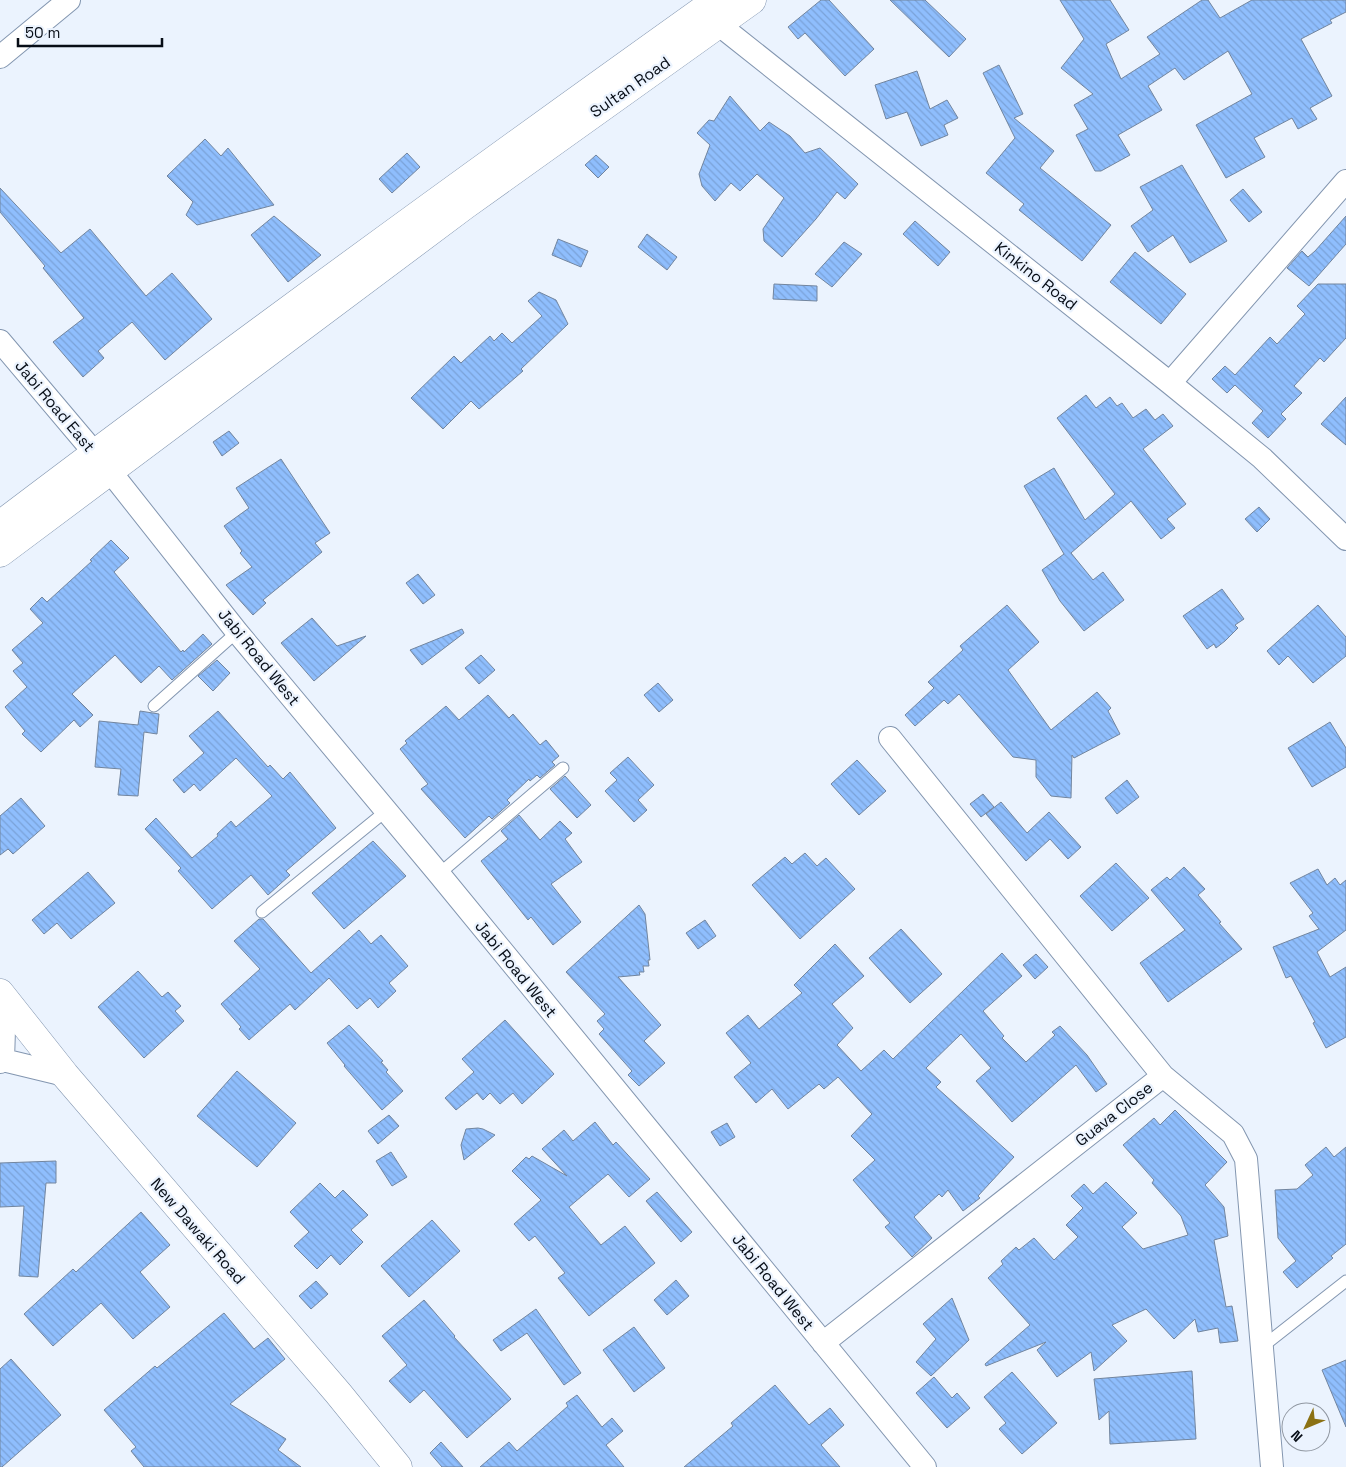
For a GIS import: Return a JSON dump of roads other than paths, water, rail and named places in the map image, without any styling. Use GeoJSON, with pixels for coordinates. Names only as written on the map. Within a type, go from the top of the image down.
{"type":"FeatureCollection","features":[{"type":"Feature","properties":{"kind":"street"},"geometry":{"type":"LineString","coordinates":[[0,57],[69,0]]}},
{"type":"Feature","properties":{"kind":"street","name":"Sultan Road"},"geometry":{"type":"LineString","coordinates":[[102,462],[503,165],[717,12],[752,0]]}},
{"type":"Feature","properties":{"kind":"street","name":"Kinkino Road"},"geometry":{"type":"LineString","coordinates":[[717,12],[1262,458],[1346,539]]}},
{"type":"Feature","properties":{"kind":"street"},"geometry":{"type":"LineString","coordinates":[[1170,383],[1346,181]]}},
{"type":"Feature","properties":{"kind":"street","name":"Jabi Road East"},"geometry":{"type":"LineString","coordinates":[[0,341],[102,462]]}},
{"type":"Feature","properties":{"kind":"street"},"geometry":{"type":"LineString","coordinates":[[0,525],[102,462]]}},
{"type":"Feature","properties":{"kind":"street"},"geometry":{"type":"LineString","coordinates":[[0,553],[102,462]]}},
{"type":"Feature","properties":{"kind":"street","name":"Jabi Road West"},"geometry":{"type":"LineString","coordinates":[[102,462],[237,632],[439,874],[925,1467]]}},
{"type":"Feature","properties":{"kind":"street"},"geometry":{"type":"LineString","coordinates":[[890,738],[1163,1076]]}},
{"type":"Feature","properties":{"kind":"street"},"geometry":{"type":"LineString","coordinates":[[3,996],[1,1061],[65,1075]]}},
{"type":"Feature","properties":{"kind":"street","name":"New Dawaki Road"},"geometry":{"type":"LineString","coordinates":[[3,996],[65,1075],[338,1393],[398,1467]]}},
{"type":"Feature","properties":{"kind":"street","name":"Guava Close"},"geometry":{"type":"LineString","coordinates":[[823,1343],[1163,1076],[1233,1134],[1246,1159],[1272,1467]]}},
{"type":"Feature","properties":{"kind":"lane"},"geometry":{"type":"LineString","coordinates":[[154,706],[237,632]]}},
{"type":"Feature","properties":{"kind":"lane"},"geometry":{"type":"LineString","coordinates":[[439,874],[563,768]]}},
{"type":"Feature","properties":{"kind":"lane"},"geometry":{"type":"LineString","coordinates":[[262,912],[386,811]]}},
{"type":"Feature","properties":{"kind":"lane"},"geometry":{"type":"LineString","coordinates":[[1262,1347],[1346,1281]]}}]}
